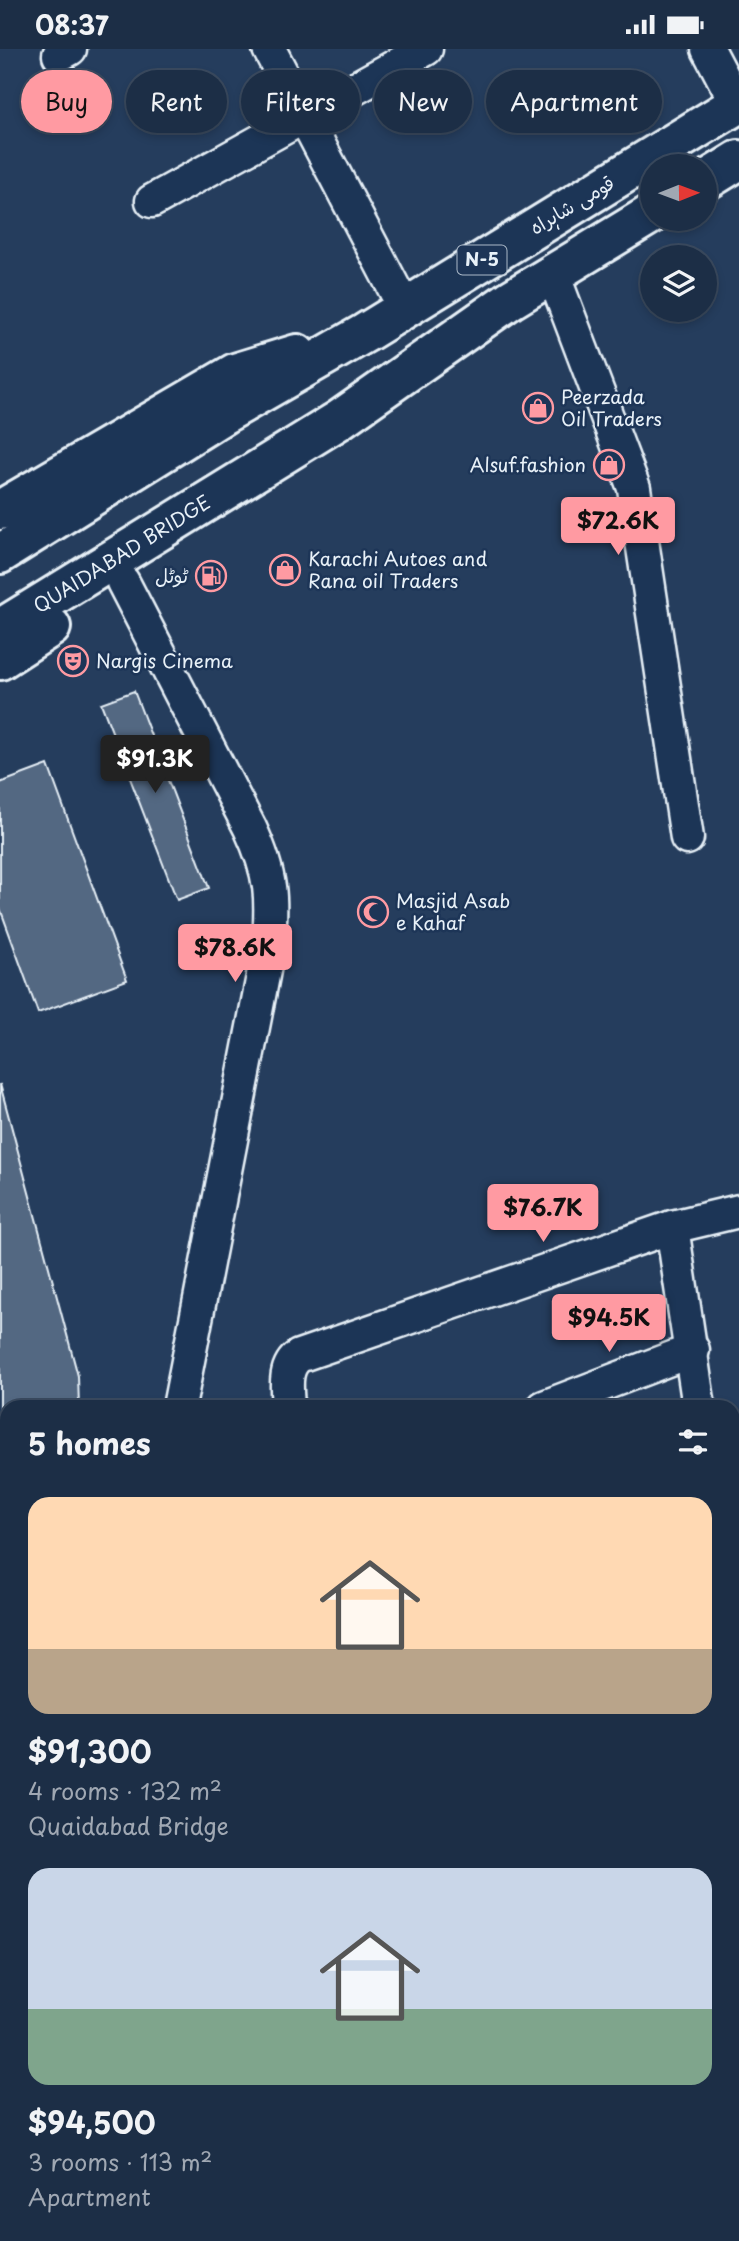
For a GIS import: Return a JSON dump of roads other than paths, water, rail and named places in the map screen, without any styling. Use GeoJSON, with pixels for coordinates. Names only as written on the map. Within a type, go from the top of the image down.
{"type":"FeatureCollection","features":[{"type":"Feature","properties":{"kind":"highway","name":"قومی شاہراہ"},"geometry":{"type":"LineString","coordinates":[[0,554],[224,414],[405,309],[738,104]]}},
{"type":"Feature","properties":{"kind":"highway"},"geometry":{"type":"LineString","coordinates":[[718,173],[739,160]]}},
{"type":"Feature","properties":{"kind":"highway","name":"N-5"},"geometry":{"type":"LineString","coordinates":[[339,420],[510,300],[640,221]]}},
{"type":"Feature","properties":{"kind":"highway"},"geometry":{"type":"LineString","coordinates":[[0,510],[235,373],[365,333]]}},
{"type":"Feature","properties":{"kind":"highway"},"geometry":{"type":"LineString","coordinates":[[0,660],[265,492],[339,420]]}},
{"type":"Feature","properties":{"kind":"highway","name":"QUAIDABAD BRIDGE"},"geometry":{"type":"LineString","coordinates":[[0,629],[339,420]]}},
{"type":"Feature","properties":{"kind":"street"},"geometry":{"type":"LineString","coordinates":[[269,49],[280,70]]}},
{"type":"Feature","properties":{"kind":"street"},"geometry":{"type":"LineString","coordinates":[[360,85],[426,49]]}},
{"type":"Feature","properties":{"kind":"street"},"geometry":{"type":"LineString","coordinates":[[708,49],[738,104]]}},
{"type":"Feature","properties":{"kind":"street"},"geometry":{"type":"LineString","coordinates":[[152,201],[274,133]]}},
{"type":"Feature","properties":{"kind":"street"},"geometry":{"type":"LineString","coordinates":[[312,133],[405,309]]}},
{"type":"Feature","properties":{"kind":"street"},"geometry":{"type":"LineString","coordinates":[[553,274],[634,488],[687,838]]}},
{"type":"Feature","properties":{"kind":"street"},"geometry":{"type":"LineString","coordinates":[[123,582],[266,862],[272,904],[268,950],[180,1400]]}},
{"type":"Feature","properties":{"kind":"street"},"geometry":{"type":"LineString","coordinates":[[288,1400],[289,1368],[292,1361],[299,1356],[672,1227],[739,1211]]}},
{"type":"Feature","properties":{"kind":"street"},"geometry":{"type":"LineString","coordinates":[[672,1227],[693,1350],[698,1400]]}},
{"type":"Feature","properties":{"kind":"street"},"geometry":{"type":"LineString","coordinates":[[562,1400],[693,1350]]}},
{"type":"Feature","properties":{"kind":"place","name":"Peerzada Oil Traders"},"geometry":{"type":"Point","coordinates":[538,408]}},
{"type":"Feature","properties":{"kind":"place","name":"Alsuf.fashion"},"geometry":{"type":"Point","coordinates":[609,465]}},
{"type":"Feature","properties":{"kind":"place","name":"Karachi Autoes and Rana oil Traders"},"geometry":{"type":"Point","coordinates":[285,570]}},
{"type":"Feature","properties":{"kind":"place","name":"ٹوٹل"},"geometry":{"type":"Point","coordinates":[211,576]}},
{"type":"Feature","properties":{"kind":"place","name":"Nargis Cinema"},"geometry":{"type":"Point","coordinates":[73,661]}},
{"type":"Feature","properties":{"kind":"place","name":"Masjid Asab e Kahaf"},"geometry":{"type":"Point","coordinates":[373,912]}}]}
